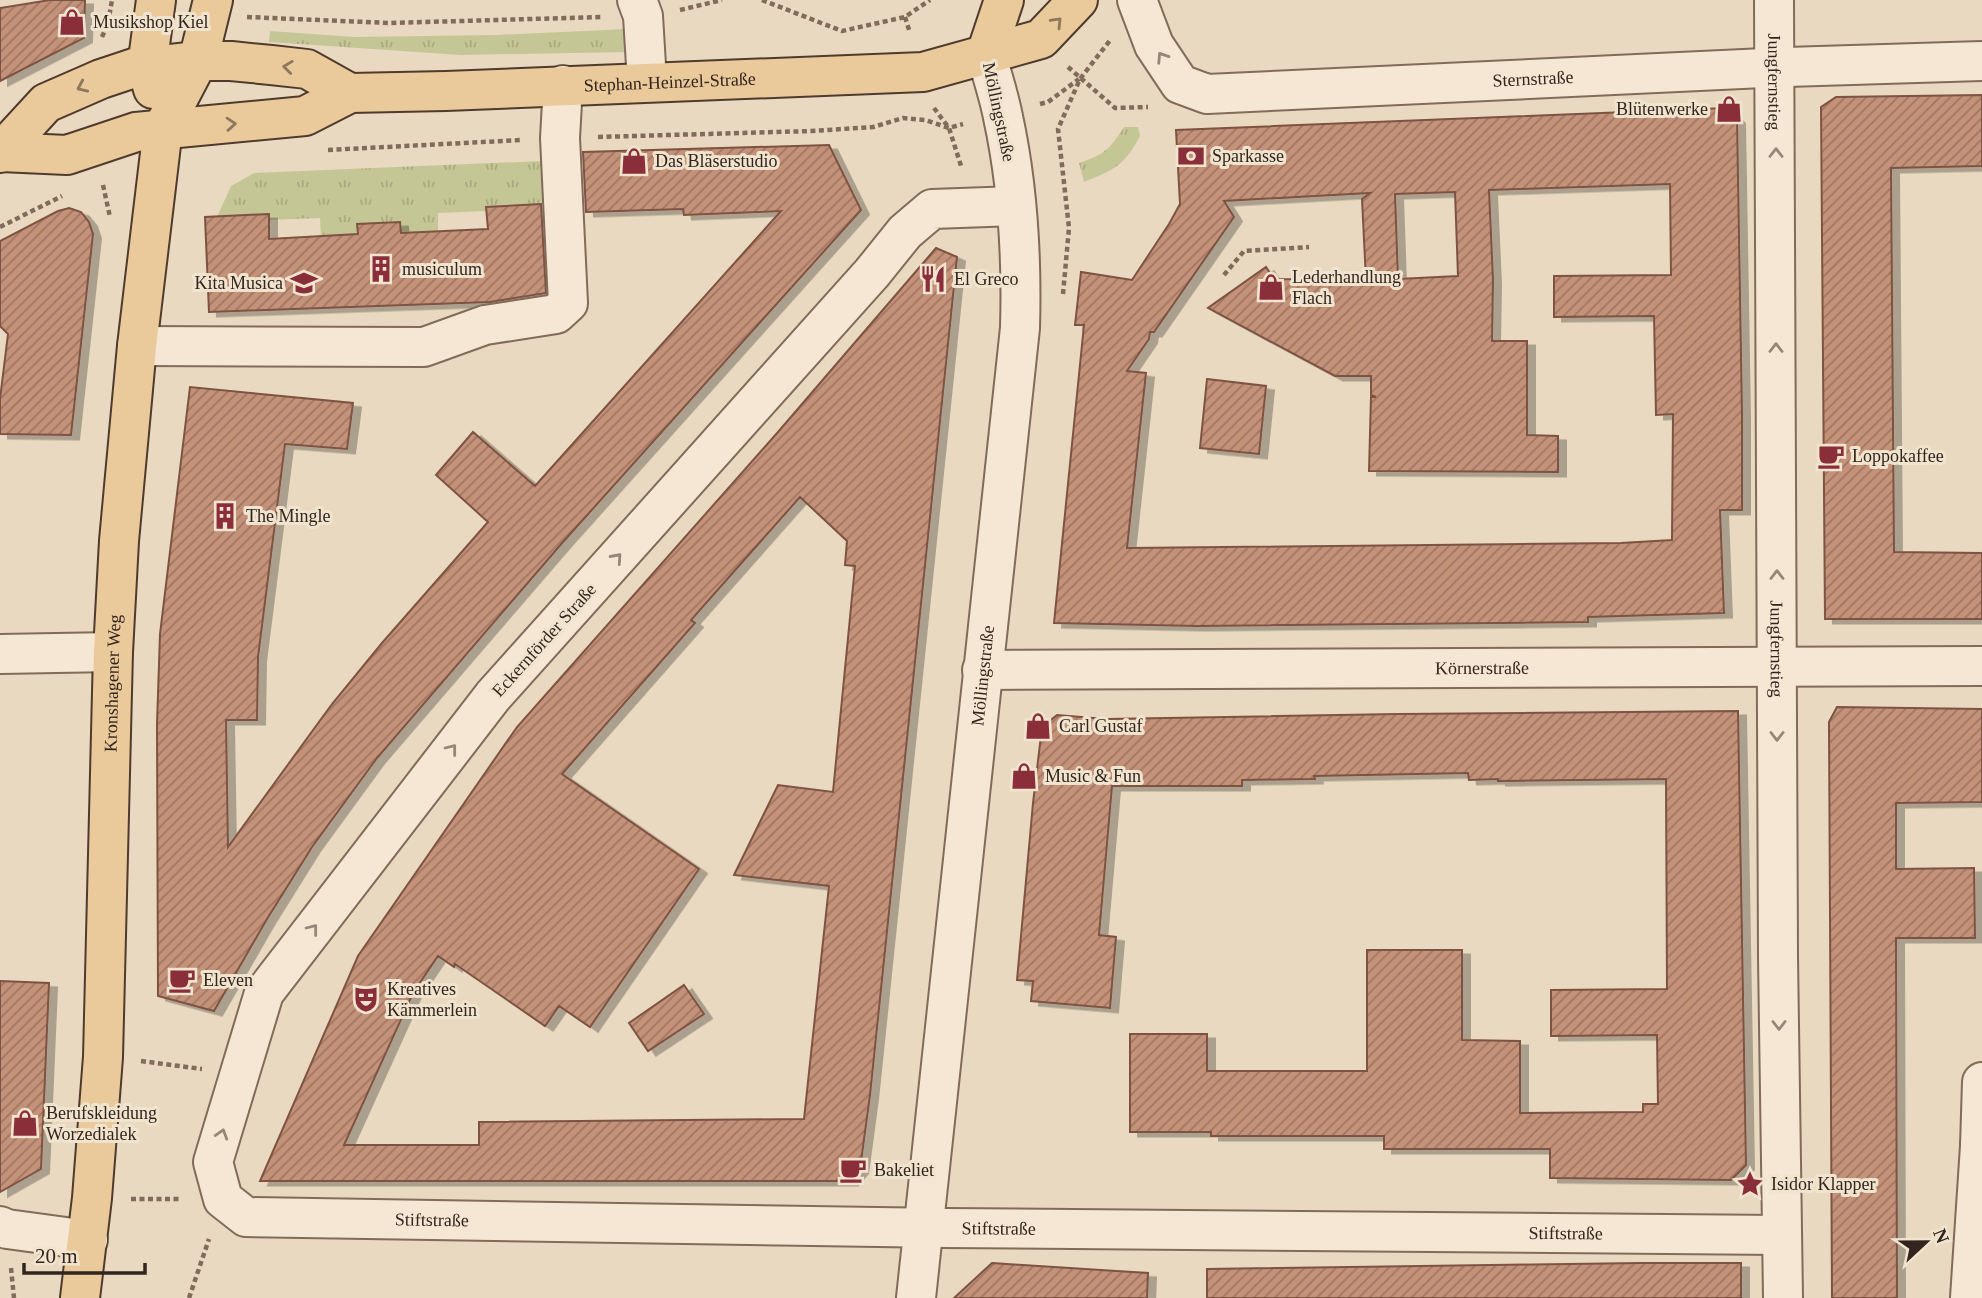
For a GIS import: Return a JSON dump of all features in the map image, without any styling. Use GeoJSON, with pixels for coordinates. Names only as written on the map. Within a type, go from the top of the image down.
{"type":"FeatureCollection","features":[{"type":"Feature","properties":{"kind":"main road","name":"Kronshagener Weg"},"geometry":{"type":"LineString","coordinates":[[156,0],[147,67],[163,128]]}},
{"type":"Feature","properties":{"kind":"main road"},"geometry":{"type":"LineString","coordinates":[[986,54],[1004,0]]}},
{"type":"Feature","properties":{"kind":"main road"},"geometry":{"type":"LineString","coordinates":[[986,54],[1041,39],[1078,0]]}},
{"type":"Feature","properties":{"kind":"main road","name":"Kronshagener Weg"},"geometry":{"type":"LineString","coordinates":[[80,1298],[88,1240],[103,1057],[113,652],[119,541],[137,346],[163,128],[227,9]]}},
{"type":"Feature","properties":{"kind":"main road","name":"Stephan-Heinzel-Straße"},"geometry":{"type":"LineString","coordinates":[[1,153],[67,155],[136,132],[304,116],[350,93],[923,72],[986,54]]}},
{"type":"Feature","properties":{"kind":"main road"},"geometry":{"type":"LineString","coordinates":[[1,153],[46,103],[101,79],[147,67],[198,61],[232,61],[307,69],[350,93]]}},
{"type":"Feature","properties":{"kind":"street","name":"Sternstraße"},"geometry":{"type":"LineString","coordinates":[[1137,0],[1154,45],[1180,84],[1207,94],[1775,67],[1982,61]]}},
{"type":"Feature","properties":{"kind":"street","name":"Jungfernstieg"},"geometry":{"type":"LineString","coordinates":[[1774,0],[1783,1298]]}},
{"type":"Feature","properties":{"kind":"street"},"geometry":{"type":"LineString","coordinates":[[640,8],[647,82]]}},
{"type":"Feature","properties":{"kind":"street","name":"Möllingstraße"},"geometry":{"type":"LineString","coordinates":[[916,1298],[1020,328],[1021,284],[1016,206],[1003,115],[986,54]]}},
{"type":"Feature","properties":{"kind":"street"},"geometry":{"type":"LineString","coordinates":[[137,346],[424,347],[485,325],[556,314],[568,303],[560,138],[563,85]]}},
{"type":"Feature","properties":{"kind":"street","name":"Eckernförder Straße"},"geometry":{"type":"LineString","coordinates":[[223,1199],[213,1163],[264,993],[494,696],[872,273],[905,232],[932,209],[1016,206]]}},
{"type":"Feature","properties":{"kind":"street"},"geometry":{"type":"LineString","coordinates":[[0,654],[113,652]]}},
{"type":"Feature","properties":{"kind":"street","name":"Körnerstraße"},"geometry":{"type":"LineString","coordinates":[[982,670],[1982,666]]}},
{"type":"Feature","properties":{"kind":"street"},"geometry":{"type":"LineString","coordinates":[[1970,1298],[1981,1146],[1982,1082]]}},
{"type":"Feature","properties":{"kind":"street","name":"Stiftstraße"},"geometry":{"type":"LineString","coordinates":[[223,1199],[246,1217],[1782,1235]]}},
{"type":"Feature","properties":{"kind":"street"},"geometry":{"type":"LineString","coordinates":[[0,1226],[88,1240]]}},
{"type":"Feature","properties":{"kind":"path"},"geometry":{"type":"LineString","coordinates":[[108,23],[112,0]]}},
{"type":"Feature","properties":{"kind":"path"},"geometry":{"type":"LineString","coordinates":[[227,9],[390,23],[640,8],[671,13],[722,0]]}},
{"type":"Feature","properties":{"kind":"path"},"geometry":{"type":"LineString","coordinates":[[753,0],[762,0],[842,31],[905,17],[930,0]]}},
{"type":"Feature","properties":{"kind":"path"},"geometry":{"type":"LineString","coordinates":[[1064,63],[1115,108],[1153,106]]}},
{"type":"Feature","properties":{"kind":"path"},"geometry":{"type":"LineString","coordinates":[[1048,102],[1080,79]]}},
{"type":"Feature","properties":{"kind":"path"},"geometry":{"type":"LineString","coordinates":[[1224,275],[1244,251],[1309,247]]}},
{"type":"Feature","properties":{"kind":"path"},"geometry":{"type":"LineString","coordinates":[[103,1057],[241,1073]]}},
{"type":"Feature","properties":{"kind":"path"},"geometry":{"type":"LineString","coordinates":[[92,1198],[223,1199],[189,1298]]}},
{"type":"Feature","properties":{"kind":"green space"},"geometry":{"type":"Polygon","coordinates":[[[628,29],[628,52],[461,55],[269,42],[270,31],[355,37],[496,35],[628,29]]]}},
{"type":"Feature","properties":{"kind":"green space"},"geometry":{"type":"Polygon","coordinates":[[[1124,127],[1138,127],[1140,136],[1129,154],[1111,170],[1084,182],[1079,163],[1106,150],[1124,127]]]}},
{"type":"Feature","properties":{"kind":"green space"},"geometry":{"type":"Polygon","coordinates":[[[543,161],[545,204],[487,207],[487,211],[438,213],[438,232],[401,233],[400,222],[358,224],[358,234],[321,236],[320,218],[269,220],[269,215],[217,217],[231,186],[254,173],[543,161]]]}},
{"type":"Feature","properties":{"kind":"building"},"geometry":{"type":"Polygon","coordinates":[[[50,0],[85,0],[84,38],[0,81],[0,8],[50,0]]]}},
{"type":"Feature","properties":{"kind":"building"},"geometry":{"type":"Polygon","coordinates":[[[1982,95],[1982,166],[1891,168],[1894,552],[1982,553],[1982,619],[1825,619],[1821,107],[1836,97],[1982,95]]]}},
{"type":"Feature","properties":{"kind":"building"},"geometry":{"type":"Polygon","coordinates":[[[1725,108],[1737,119],[1742,510],[1720,510],[1724,613],[1588,617],[1588,622],[1197,626],[1054,623],[1084,325],[1075,325],[1081,272],[1132,280],[1180,204],[1176,130],[1725,108]],[[1670,184],[1489,190],[1493,280],[1492,341],[1527,341],[1527,435],[1558,436],[1558,472],[1369,471],[1371,397],[1376,397],[1371,395],[1371,376],[1335,376],[1208,308],[1266,267],[1274,279],[1366,280],[1362,199],[1370,193],[1224,201],[1234,217],[1154,332],[1150,332],[1149,339],[1127,371],[1146,373],[1127,548],[1621,543],[1672,540],[1673,414],[1656,415],[1654,316],[1554,317],[1554,276],[1671,275],[1670,184]],[[1455,192],[1395,194],[1398,279],[1458,276],[1455,192]]]}},
{"type":"Feature","properties":{"kind":"building"},"geometry":{"type":"Polygon","coordinates":[[[829,145],[861,210],[563,542],[377,758],[312,847],[214,1011],[158,996],[157,724],[160,634],[190,387],[353,403],[347,449],[285,444],[258,657],[257,720],[226,720],[228,847],[332,704],[488,522],[436,475],[473,432],[535,486],[781,211],[684,215],[683,209],[586,212],[583,152],[829,145]]]}},
{"type":"Feature","properties":{"kind":"building","name":"musiculum"},"geometry":{"type":"Polygon","coordinates":[[[541,204],[546,293],[490,302],[209,312],[205,217],[269,214],[269,239],[358,234],[357,224],[400,222],[401,233],[488,229],[486,207],[541,204]]]}},
{"type":"Feature","properties":{"kind":"building"},"geometry":{"type":"Polygon","coordinates":[[[69,208],[81,212],[89,222],[93,234],[71,435],[0,434],[0,399],[8,334],[0,326],[0,241],[69,208]]]}},
{"type":"Feature","properties":{"kind":"building"},"geometry":{"type":"Polygon","coordinates":[[[936,248],[957,257],[870,1095],[860,1169],[850,1181],[260,1181],[358,956],[517,727],[778,432],[936,248]],[[800,497],[691,620],[695,623],[562,774],[699,869],[590,1027],[559,1006],[545,1026],[455,964],[454,967],[438,956],[413,993],[344,1145],[479,1145],[479,1122],[804,1119],[829,886],[734,875],[778,785],[833,792],[855,566],[845,565],[847,541],[800,497]]]}},
{"type":"Feature","properties":{"kind":"building"},"geometry":{"type":"Polygon","coordinates":[[[1207,379],[1266,386],[1259,454],[1200,448],[1207,379]]]}},
{"type":"Feature","properties":{"kind":"building"},"geometry":{"type":"Polygon","coordinates":[[[1837,707],[1982,709],[1982,802],[1896,803],[1896,869],[1974,868],[1975,938],[1896,938],[1897,1298],[1832,1298],[1829,722],[1837,707]]]}},
{"type":"Feature","properties":{"kind":"building"},"geometry":{"type":"Polygon","coordinates":[[[1738,711],[1746,1165],[1731,1180],[1550,1178],[1550,1149],[1384,1149],[1384,1136],[1211,1136],[1211,1132],[1130,1132],[1130,1034],[1207,1034],[1207,1071],[1367,1071],[1367,950],[1462,950],[1462,1040],[1520,1041],[1520,1113],[1643,1112],[1643,1104],[1658,1104],[1657,1035],[1551,1036],[1551,990],[1667,989],[1666,779],[1498,781],[1469,780],[1468,773],[1242,780],[1242,786],[1112,786],[1099,935],[1116,937],[1110,1008],[1031,1001],[1033,981],[1017,980],[1042,727],[1057,715],[1106,719],[1738,711]]]}},
{"type":"Feature","properties":{"kind":"building"},"geometry":{"type":"Polygon","coordinates":[[[0,981],[49,983],[41,1169],[0,1192],[0,981]]]}},
{"type":"Feature","properties":{"kind":"building"},"geometry":{"type":"Polygon","coordinates":[[[684,985],[704,1014],[648,1051],[629,1023],[684,985]]]}},
{"type":"Feature","properties":{"kind":"building"},"geometry":{"type":"Polygon","coordinates":[[[992,1263],[1148,1273],[1147,1298],[954,1298],[992,1263]]]}},
{"type":"Feature","properties":{"kind":"building"},"geometry":{"type":"Polygon","coordinates":[[[1741,1263],[1741,1298],[1207,1298],[1207,1269],[1741,1263]]]}},
{"type":"Feature","properties":{"kind":"place","name":"Musikshop Kiel"},"geometry":{"type":"Point","coordinates":[72,22]}},
{"type":"Feature","properties":{"kind":"place","name":"Blütenwerke"},"geometry":{"type":"Point","coordinates":[1729,109]}},
{"type":"Feature","properties":{"kind":"place","name":"Sparkasse"},"geometry":{"type":"Point","coordinates":[1191,156]}},
{"type":"Feature","properties":{"kind":"place","name":"Das Bläserstudio"},"geometry":{"type":"Point","coordinates":[634,161]}},
{"type":"Feature","properties":{"kind":"place","name":"musiculum"},"geometry":{"type":"Point","coordinates":[381,269]}},
{"type":"Feature","properties":{"kind":"place","name":"El Greco"},"geometry":{"type":"Point","coordinates":[933,279]}},
{"type":"Feature","properties":{"kind":"place","name":"Kita Musica"},"geometry":{"type":"Point","coordinates":[304,283]}},
{"type":"Feature","properties":{"kind":"place","name":"Lederhandlung Flach"},"geometry":{"type":"Point","coordinates":[1271,287]}},
{"type":"Feature","properties":{"kind":"place","name":"Loppokaffee"},"geometry":{"type":"Point","coordinates":[1831,456]}},
{"type":"Feature","properties":{"kind":"place","name":"The Mingle"},"geometry":{"type":"Point","coordinates":[225,516]}},
{"type":"Feature","properties":{"kind":"place","name":"Carl Gustaf"},"geometry":{"type":"Point","coordinates":[1038,726]}},
{"type":"Feature","properties":{"kind":"place","name":"Music & Fun"},"geometry":{"type":"Point","coordinates":[1024,776]}},
{"type":"Feature","properties":{"kind":"place","name":"Eleven"},"geometry":{"type":"Point","coordinates":[182,980]}},
{"type":"Feature","properties":{"kind":"place","name":"Kreatives Kämmerlein"},"geometry":{"type":"Point","coordinates":[366,999]}},
{"type":"Feature","properties":{"kind":"place","name":"Berufskleidung Worzedialek"},"geometry":{"type":"Point","coordinates":[25,1123]}},
{"type":"Feature","properties":{"kind":"place","name":"Bakeliet"},"geometry":{"type":"Point","coordinates":[853,1170]}},
{"type":"Feature","properties":{"kind":"place","name":"Isidor Klapper"},"geometry":{"type":"Point","coordinates":[1750,1184]}}]}
